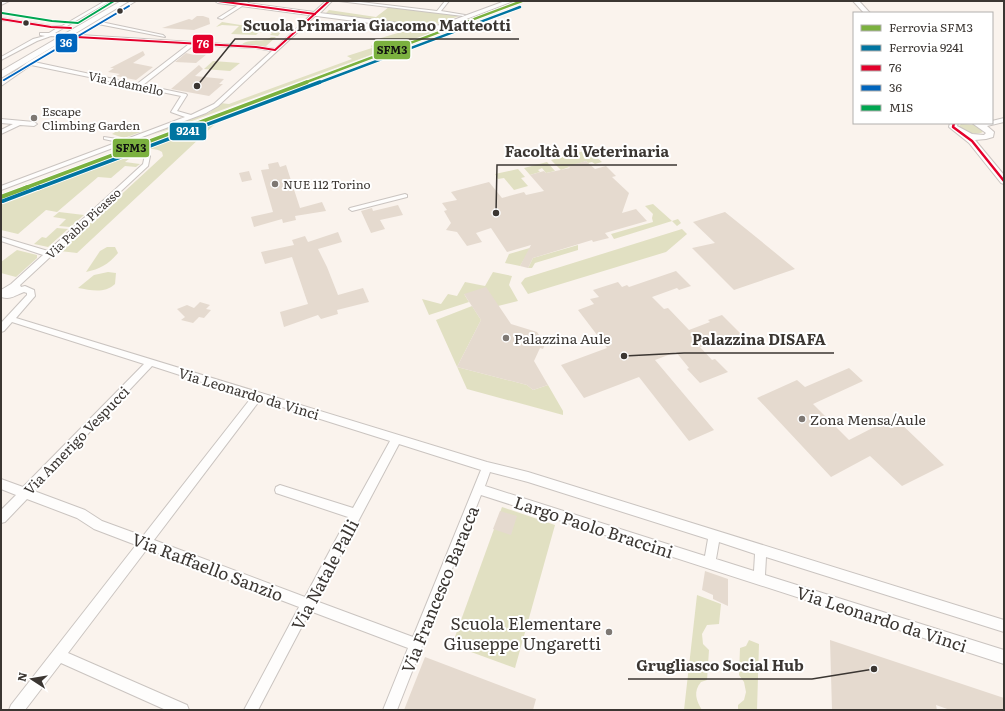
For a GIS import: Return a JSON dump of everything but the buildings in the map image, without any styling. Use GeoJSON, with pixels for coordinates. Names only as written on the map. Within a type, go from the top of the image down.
{"type":"FeatureCollection","features":[{"type":"Feature","properties":{"kind":"main road"},"geometry":{"type":"LineString","coordinates":[[1,75],[66,36],[75,28],[117,1]]}},
{"type":"Feature","properties":{"kind":"main road"},"geometry":{"type":"LineString","coordinates":[[75,28],[126,1]]}},
{"type":"Feature","properties":{"kind":"main road"},"geometry":{"type":"LineString","coordinates":[[1,69],[66,36]]}},
{"type":"Feature","properties":{"kind":"street"},"geometry":{"type":"LineString","coordinates":[[1,3],[6,1]]}},
{"type":"Feature","properties":{"kind":"street"},"geometry":{"type":"LineString","coordinates":[[1,59],[35,40],[62,28],[108,1]]}},
{"type":"Feature","properties":{"kind":"street"},"geometry":{"type":"LineString","coordinates":[[1,84],[48,52],[66,36],[97,23],[134,1]]}},
{"type":"Feature","properties":{"kind":"street"},"geometry":{"type":"LineString","coordinates":[[218,1],[316,12],[430,29],[441,27],[510,1]]}},
{"type":"Feature","properties":{"kind":"street"},"geometry":{"type":"LineString","coordinates":[[1,188],[204,112],[216,105],[329,1]]}},
{"type":"Feature","properties":{"kind":"street"},"geometry":{"type":"LineString","coordinates":[[316,12],[333,1]]}},
{"type":"Feature","properties":{"kind":"street"},"geometry":{"type":"LineString","coordinates":[[341,1],[463,15]]}},
{"type":"Feature","properties":{"kind":"street"},"geometry":{"type":"LineString","coordinates":[[438,12],[446,1]]}},
{"type":"Feature","properties":{"kind":"street"},"geometry":{"type":"LineString","coordinates":[[424,28],[502,1]]}},
{"type":"Feature","properties":{"kind":"street"},"geometry":{"type":"LineString","coordinates":[[851,1],[860,12]]}},
{"type":"Feature","properties":{"kind":"street"},"geometry":{"type":"LineString","coordinates":[[856,1],[866,12]]}},
{"type":"Feature","properties":{"kind":"street"},"geometry":{"type":"LineString","coordinates":[[220,18],[246,3]]}},
{"type":"Feature","properties":{"kind":"street"},"geometry":{"type":"LineString","coordinates":[[92,10],[100,11]]}},
{"type":"Feature","properties":{"kind":"street"},"geometry":{"type":"LineString","coordinates":[[1,19],[51,27],[75,28]]}},
{"type":"Feature","properties":{"kind":"street"},"geometry":{"type":"LineString","coordinates":[[97,23],[163,36]]}},
{"type":"Feature","properties":{"kind":"street"},"geometry":{"type":"LineString","coordinates":[[35,40],[51,27]]}},
{"type":"Feature","properties":{"kind":"street"},"geometry":{"type":"LineString","coordinates":[[112,39],[128,29]]}},
{"type":"Feature","properties":{"kind":"street"},"geometry":{"type":"LineString","coordinates":[[42,34],[275,50]]}},
{"type":"Feature","properties":{"kind":"street"},"geometry":{"type":"LineString","coordinates":[[136,41],[148,34]]}},
{"type":"Feature","properties":{"kind":"street"},"geometry":{"type":"LineString","coordinates":[[48,52],[55,53],[76,40],[84,38]]}},
{"type":"Feature","properties":{"kind":"street"},"geometry":{"type":"LineString","coordinates":[[139,85],[192,44]]}},
{"type":"Feature","properties":{"kind":"street","name":"Via Adamello"},"geometry":{"type":"LineString","coordinates":[[30,63],[184,95],[174,112],[192,117]]}},
{"type":"Feature","properties":{"kind":"street"},"geometry":{"type":"LineString","coordinates":[[1,121],[34,124]]}},
{"type":"Feature","properties":{"kind":"street"},"geometry":{"type":"LineString","coordinates":[[993,124],[1004,121]]}},
{"type":"Feature","properties":{"kind":"street"},"geometry":{"type":"LineString","coordinates":[[964,134],[981,137],[987,136],[990,135],[990,132],[1003,126],[1004,121]]}},
{"type":"Feature","properties":{"kind":"street"},"geometry":{"type":"LineString","coordinates":[[1,132],[21,123]]}},
{"type":"Feature","properties":{"kind":"street"},"geometry":{"type":"LineString","coordinates":[[954,124],[953,127],[972,141],[1004,181]]}},
{"type":"Feature","properties":{"kind":"street"},"geometry":{"type":"LineString","coordinates":[[979,124],[986,127],[990,132]]}},
{"type":"Feature","properties":{"kind":"street"},"geometry":{"type":"LineString","coordinates":[[981,137],[983,142],[1004,170]]}},
{"type":"Feature","properties":{"kind":"street"},"geometry":{"type":"LineString","coordinates":[[106,138],[126,142]]}},
{"type":"Feature","properties":{"kind":"street","name":"Via Pablo Picasso"},"geometry":{"type":"LineString","coordinates":[[2,295],[6,290],[16,289],[49,254],[146,165],[147,156]]}},
{"type":"Feature","properties":{"kind":"street"},"geometry":{"type":"LineString","coordinates":[[352,209],[405,196]]}},
{"type":"Feature","properties":{"kind":"street"},"geometry":{"type":"LineString","coordinates":[[1,238],[49,254]]}},
{"type":"Feature","properties":{"kind":"street"},"geometry":{"type":"LineString","coordinates":[[1,329],[31,296],[31,292],[25,289],[16,289]]}},
{"type":"Feature","properties":{"kind":"street","name":"Via Leonardo da Vinci"},"geometry":{"type":"LineString","coordinates":[[11,319],[487,467]]}},
{"type":"Feature","properties":{"kind":"street","name":"Via Amerigo Vespucci"},"geometry":{"type":"LineString","coordinates":[[1,518],[151,362]]}},
{"type":"Feature","properties":{"kind":"street"},"geometry":{"type":"LineString","coordinates":[[16,710],[258,396]]}},
{"type":"Feature","properties":{"kind":"street","name":"Via Natale Palli"},"geometry":{"type":"LineString","coordinates":[[251,710],[396,439]]}},
{"type":"Feature","properties":{"kind":"street","name":"Via Francesco Baracca"},"geometry":{"type":"LineString","coordinates":[[390,710],[487,467]]}},
{"type":"Feature","properties":{"kind":"street","name":"Largo Paolo Braccini"},"geometry":{"type":"LineString","coordinates":[[487,467],[528,478],[761,551]]}},
{"type":"Feature","properties":{"kind":"street","name":"Via Raffaello Sanzio"},"geometry":{"type":"LineString","coordinates":[[1,484],[81,514],[98,525],[416,645]]}},
{"type":"Feature","properties":{"kind":"street","name":"Largo Paolo Braccini"},"geometry":{"type":"LineString","coordinates":[[479,489],[759,578]]}},
{"type":"Feature","properties":{"kind":"street"},"geometry":{"type":"LineString","coordinates":[[280,490],[356,514]]}},
{"type":"Feature","properties":{"kind":"street"},"geometry":{"type":"LineString","coordinates":[[710,563],[714,536]]}},
{"type":"Feature","properties":{"kind":"street"},"geometry":{"type":"LineString","coordinates":[[759,578],[761,551]]}},
{"type":"Feature","properties":{"kind":"street","name":"Via Leonardo da Vinci"},"geometry":{"type":"LineString","coordinates":[[761,551],[1004,626]]}},
{"type":"Feature","properties":{"kind":"street","name":"Via Leonardo da Vinci"},"geometry":{"type":"LineString","coordinates":[[759,578],[1004,657]]}},
{"type":"Feature","properties":{"kind":"street"},"geometry":{"type":"LineString","coordinates":[[58,655],[182,710]]}},
{"type":"Feature","properties":{"kind":"green space"},"geometry":{"type":"Polygon","coordinates":[[[389,7],[459,16],[434,25],[422,26],[326,13],[329,10],[376,17],[389,7]]]}},
{"type":"Feature","properties":{"kind":"green space"},"geometry":{"type":"Polygon","coordinates":[[[222,22],[259,28],[258,30],[281,32],[278,36],[270,35],[272,33],[259,32],[256,35],[231,34],[239,26],[222,25],[216,27],[222,22]]]}},
{"type":"Feature","properties":{"kind":"green space"},"geometry":{"type":"Polygon","coordinates":[[[411,29],[433,32],[151,135],[210,112],[220,103],[229,104],[352,59],[347,56],[372,48],[371,46],[381,38],[411,29]]]}},
{"type":"Feature","properties":{"kind":"green space"},"geometry":{"type":"Polygon","coordinates":[[[271,37],[276,37],[265,47],[241,45],[248,41],[264,40],[271,37]]]}},
{"type":"Feature","properties":{"kind":"green space"},"geometry":{"type":"Polygon","coordinates":[[[213,61],[240,63],[230,71],[204,69],[213,61]]]}},
{"type":"Feature","properties":{"kind":"green space"},"geometry":{"type":"Polygon","coordinates":[[[209,121],[216,123],[77,253],[60,251],[163,156],[162,152],[152,149],[138,153],[125,162],[140,164],[136,167],[125,166],[111,178],[98,177],[57,212],[46,210],[18,234],[1,230],[1,199],[209,121]]]}},
{"type":"Feature","properties":{"kind":"green space"},"geometry":{"type":"Polygon","coordinates":[[[961,124],[976,125],[983,132],[977,134],[967,132],[959,126],[961,124]]]}},
{"type":"Feature","properties":{"kind":"green space"},"geometry":{"type":"Polygon","coordinates":[[[122,128],[141,132],[124,138],[112,134],[122,128]]]}},
{"type":"Feature","properties":{"kind":"green space"},"geometry":{"type":"Polygon","coordinates":[[[588,150],[602,162],[595,164],[592,162],[588,163],[586,161],[561,170],[551,160],[588,150]]]}},
{"type":"Feature","properties":{"kind":"green space"},"geometry":{"type":"Polygon","coordinates":[[[547,162],[555,171],[546,173],[542,168],[538,170],[540,172],[530,175],[524,168],[547,162]]]}},
{"type":"Feature","properties":{"kind":"green space"},"geometry":{"type":"Polygon","coordinates":[[[518,169],[525,177],[521,178],[528,186],[514,190],[504,178],[498,179],[495,174],[518,169]]]}},
{"type":"Feature","properties":{"kind":"green space"},"geometry":{"type":"Polygon","coordinates":[[[653,204],[672,221],[614,239],[611,234],[653,222],[653,214],[645,206],[653,204]]]}},
{"type":"Feature","properties":{"kind":"green space"},"geometry":{"type":"Polygon","coordinates":[[[59,212],[84,215],[70,227],[59,226],[66,219],[53,217],[59,212]]]}},
{"type":"Feature","properties":{"kind":"green space"},"geometry":{"type":"Polygon","coordinates":[[[678,219],[681,223],[677,226],[672,221],[678,219]]]}},
{"type":"Feature","properties":{"kind":"green space"},"geometry":{"type":"Polygon","coordinates":[[[57,228],[68,229],[48,247],[34,244],[42,237],[46,238],[57,228]]]}},
{"type":"Feature","properties":{"kind":"green space"},"geometry":{"type":"Polygon","coordinates":[[[682,229],[687,234],[666,252],[528,294],[521,283],[525,278],[682,229]]]}},
{"type":"Feature","properties":{"kind":"green space"},"geometry":{"type":"Polygon","coordinates":[[[581,233],[526,256],[520,266],[505,263],[509,254],[581,233]]]}},
{"type":"Feature","properties":{"kind":"green space"},"geometry":{"type":"Polygon","coordinates":[[[578,245],[578,250],[535,263],[532,268],[528,268],[533,258],[578,245]]]}},
{"type":"Feature","properties":{"kind":"green space"},"geometry":{"type":"Polygon","coordinates":[[[107,247],[115,247],[118,253],[104,266],[86,272],[100,251],[107,247]]]}},
{"type":"Feature","properties":{"kind":"green space"},"geometry":{"type":"Polygon","coordinates":[[[17,250],[37,255],[37,258],[16,277],[1,273],[1,262],[17,250]]]}},
{"type":"Feature","properties":{"kind":"green space"},"geometry":{"type":"Polygon","coordinates":[[[108,272],[116,273],[115,284],[111,287],[102,290],[78,288],[94,275],[108,272]]]}},
{"type":"Feature","properties":{"kind":"green space"},"geometry":{"type":"Polygon","coordinates":[[[493,272],[512,276],[509,285],[518,301],[498,306],[464,294],[469,302],[429,315],[422,299],[441,304],[448,294],[457,296],[465,282],[485,286],[493,272]]]}},
{"type":"Feature","properties":{"kind":"green space"},"geometry":{"type":"Polygon","coordinates":[[[472,306],[481,320],[457,367],[436,320],[472,306]]]}},
{"type":"Feature","properties":{"kind":"green space"},"geometry":{"type":"Polygon","coordinates":[[[457,367],[527,385],[533,390],[548,385],[563,411],[563,415],[467,389],[457,367]]]}},
{"type":"Feature","properties":{"kind":"green space"},"geometry":{"type":"Polygon","coordinates":[[[502,507],[555,525],[515,668],[452,645],[502,507]]]}},
{"type":"Feature","properties":{"kind":"green space"},"geometry":{"type":"Polygon","coordinates":[[[697,595],[721,604],[719,624],[707,625],[702,634],[703,644],[709,650],[707,680],[698,685],[696,692],[698,703],[702,710],[684,710],[697,595]]]}},
{"type":"Feature","properties":{"kind":"green space"},"geometry":{"type":"Polygon","coordinates":[[[749,640],[759,644],[757,710],[738,710],[738,705],[744,700],[746,692],[744,682],[739,675],[740,648],[746,646],[749,640]]]}},
{"type":"Feature","properties":{"kind":"rail line","name":"SFM3"},"geometry":{"type":"LineString","coordinates":[[1,197],[522,1]]}},
{"type":"Feature","properties":{"kind":"rail line","name":"9241"},"geometry":{"type":"LineString","coordinates":[[3,201],[520,7]]}},
{"type":"Feature","properties":{"kind":"transit line","name":"M1S"},"geometry":{"type":"LineString","coordinates":[[2,13],[52,21],[78,23],[114,1]]}},
{"type":"Feature","properties":{"kind":"transit line","name":"76"},"geometry":{"type":"LineString","coordinates":[[218,1],[315,14]]}},
{"type":"Feature","properties":{"kind":"transit line","name":"76"},"geometry":{"type":"LineString","coordinates":[[58,36],[256,47],[275,50],[329,1]]}},
{"type":"Feature","properties":{"kind":"transit line","name":"36"},"geometry":{"type":"LineString","coordinates":[[4,80],[129,6]]}},
{"type":"Feature","properties":{"kind":"transit line","name":"76"},"geometry":{"type":"LineString","coordinates":[[1,19],[51,27],[71,28]]}},
{"type":"Feature","properties":{"kind":"transit line","name":"76"},"geometry":{"type":"LineString","coordinates":[[954,124],[953,127],[972,141],[1004,181]]}},
{"type":"Feature","properties":{"kind":"place","name":"Scuola Primaria Giacomo Matteotti"},"geometry":{"type":"Point","coordinates":[197,86]}},
{"type":"Feature","properties":{"kind":"place","name":"Escape Climbing Garden"},"geometry":{"type":"Point","coordinates":[34,118]}},
{"type":"Feature","properties":{"kind":"place","name":"NUE 112 Torino"},"geometry":{"type":"Point","coordinates":[275,184]}},
{"type":"Feature","properties":{"kind":"place","name":"Facoltà di Veterinaria"},"geometry":{"type":"Point","coordinates":[496,213]}},
{"type":"Feature","properties":{"kind":"place","name":"Palazzina Aule"},"geometry":{"type":"Point","coordinates":[506,338]}},
{"type":"Feature","properties":{"kind":"place","name":"Palazzina DISAFA"},"geometry":{"type":"Point","coordinates":[624,356]}},
{"type":"Feature","properties":{"kind":"place","name":"Zona Mensa/Aule"},"geometry":{"type":"Point","coordinates":[802,419]}},
{"type":"Feature","properties":{"kind":"place","name":"Scuola Elementare Giuseppe Ungaretti"},"geometry":{"type":"Point","coordinates":[609,632]}},
{"type":"Feature","properties":{"kind":"place","name":"Grugliasco Social Hub"},"geometry":{"type":"Point","coordinates":[874,669]}}]}
